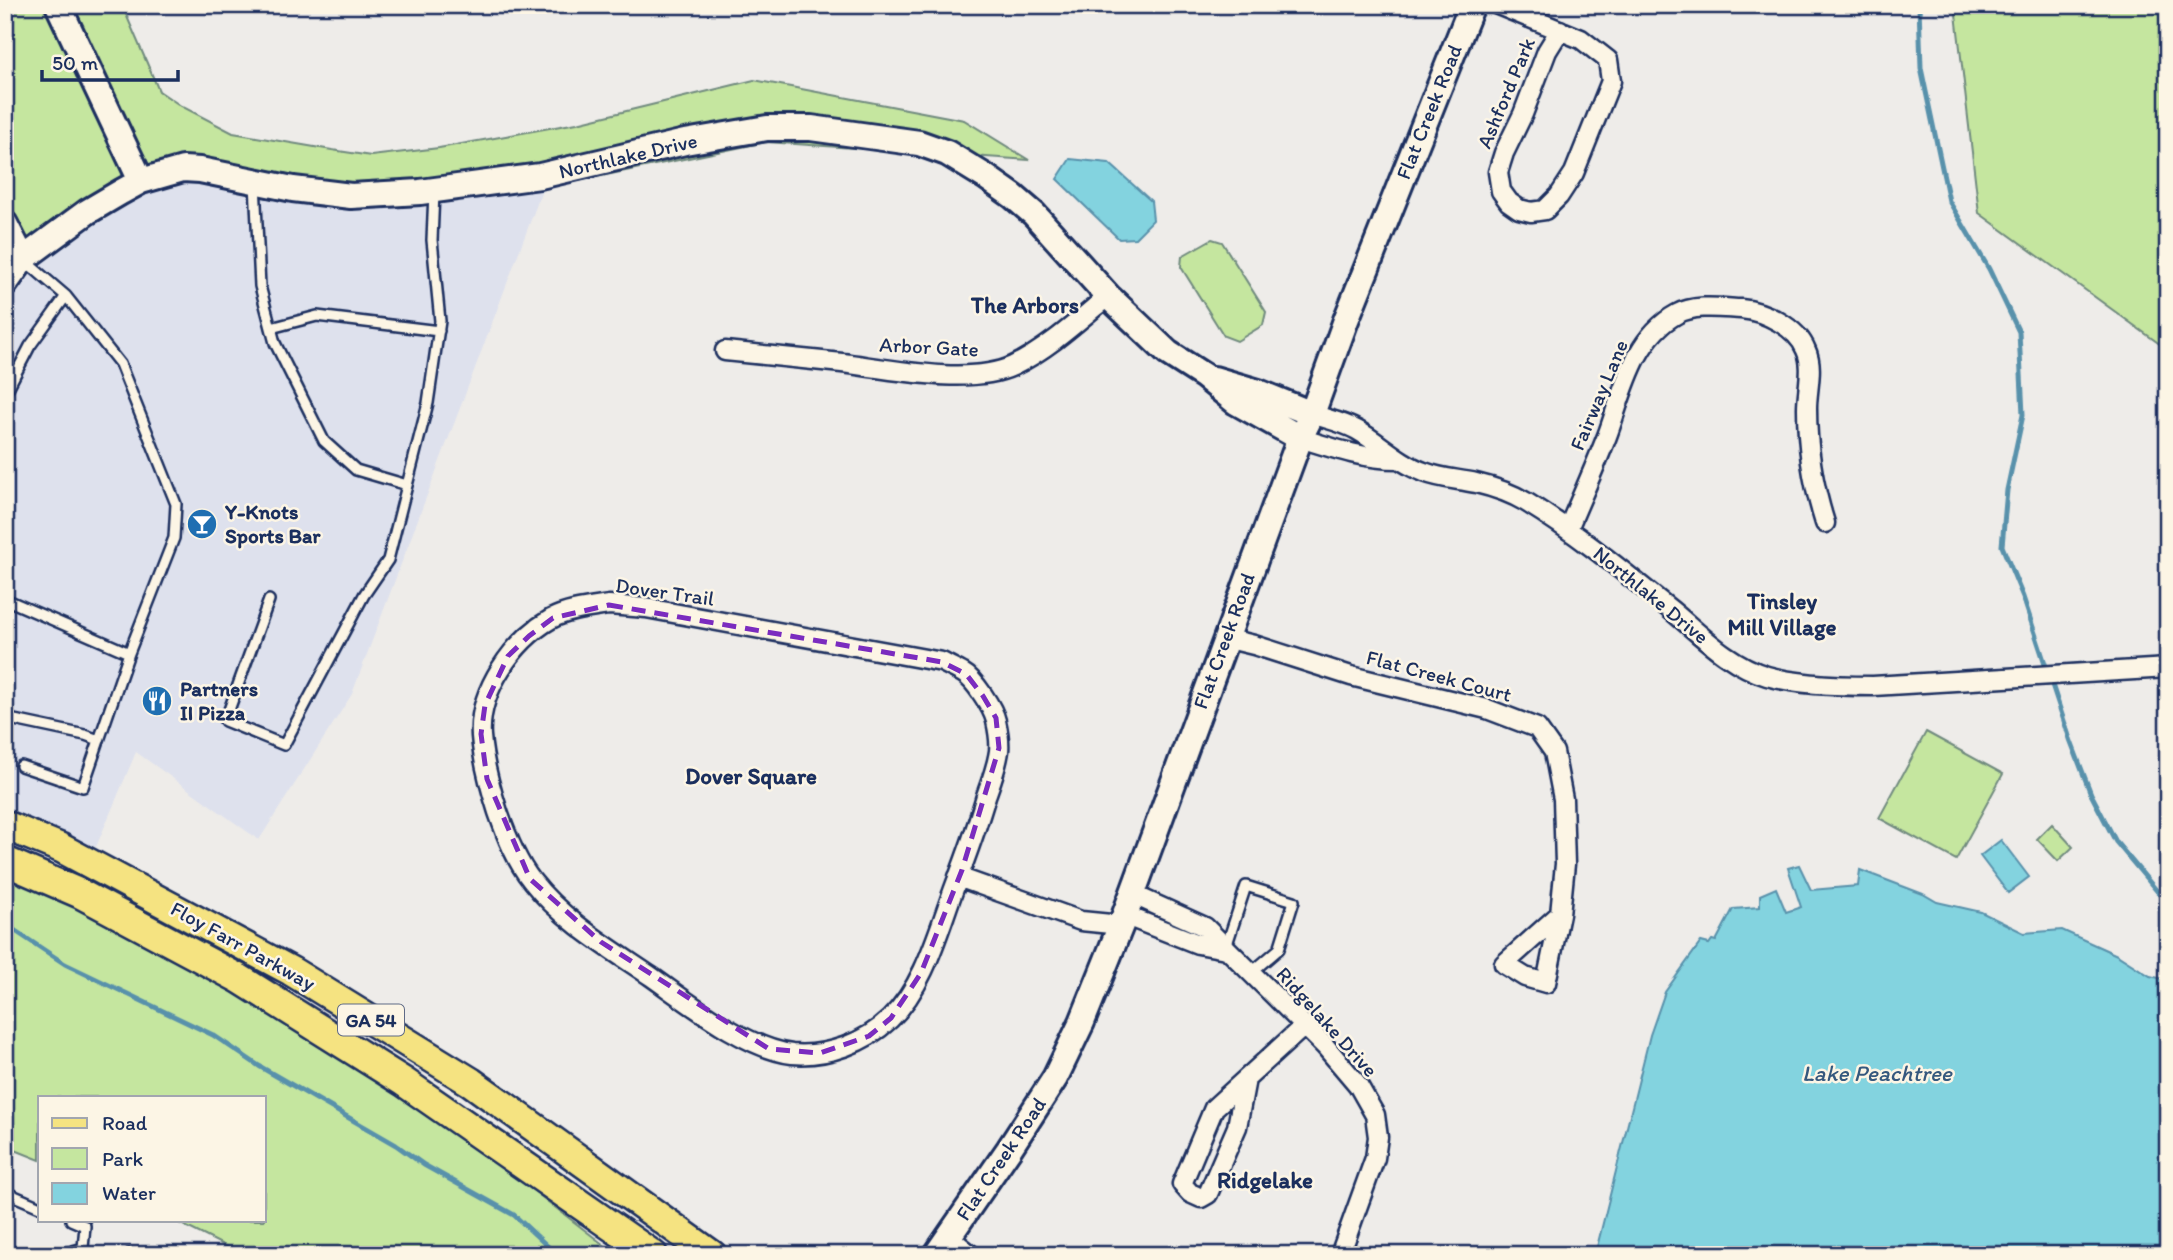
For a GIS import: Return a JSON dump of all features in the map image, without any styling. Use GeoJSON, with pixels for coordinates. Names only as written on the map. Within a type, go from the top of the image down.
{"type":"FeatureCollection","features":[{"type":"Feature","properties":{"kind":"main road","name":"Floy Farr Parkway"},"geometry":{"type":"LineString","coordinates":[[5,825],[61,848],[291,971],[471,1082],[712,1255]]}},
{"type":"Feature","properties":{"kind":"main road","name":"Floy Farr Parkway"},"geometry":{"type":"LineString","coordinates":[[5,861],[79,893],[240,979],[404,1082],[653,1255]]}},
{"type":"Feature","properties":{"kind":"street"},"geometry":{"type":"LineString","coordinates":[[58,5],[141,181]]}},
{"type":"Feature","properties":{"kind":"street","name":"Flat Creek Road"},"geometry":{"type":"LineString","coordinates":[[943,1246],[1055,1078],[1082,1022],[1300,438],[1312,414],[1346,320],[1472,5]]}},
{"type":"Feature","properties":{"kind":"street","name":"Ashford Park"},"geometry":{"type":"LineString","coordinates":[[1498,5],[1581,38],[1608,60],[1611,81],[1574,173],[1559,196],[1545,210],[1531,212],[1519,209],[1509,202],[1500,191],[1498,172],[1547,51],[1560,30]]}},
{"type":"Feature","properties":{"kind":"street","name":"Northlake Drive"},"geometry":{"type":"LineString","coordinates":[[5,284],[23,259],[87,212],[141,181],[183,169],[293,189],[351,196],[434,190],[540,176],[685,142],[767,128],[811,128],[892,138],[919,143],[947,153],[1013,196],[1034,214],[1108,296],[1168,352],[1236,402],[1300,438],[1380,459],[1398,459]]}},
{"type":"Feature","properties":{"kind":"street"},"geometry":{"type":"LineString","coordinates":[[5,225],[23,259]]}},
{"type":"Feature","properties":{"kind":"street","name":"Arbor Gate"},"geometry":{"type":"LineString","coordinates":[[724,352],[921,373],[969,376],[991,373],[1012,367],[1035,353],[1108,296]]}},
{"type":"Feature","properties":{"kind":"street","name":"Fairway Lane"},"geometry":{"type":"LineString","coordinates":[[1567,529],[1607,436],[1626,379],[1638,354],[1650,337],[1679,313],[1719,308],[1746,310],[1766,316],[1801,339],[1810,365],[1807,406],[1809,457],[1814,487],[1825,523]]}},
{"type":"Feature","properties":{"kind":"street","name":"Northlake Drive"},"geometry":{"type":"LineString","coordinates":[[1203,376],[1258,391],[1353,428],[1422,472],[1448,480],[1475,483],[1523,501],[1567,529],[1623,571],[1718,649],[1767,676],[1833,686],[2168,668]]}},
{"type":"Feature","properties":{"kind":"street","name":"Dover Trail"},"geometry":{"type":"LineString","coordinates":[[609,605],[646,608],[942,662],[966,674],[983,696],[996,718],[999,748],[981,815],[958,877],[921,973],[891,1018],[869,1036],[844,1047],[820,1053],[792,1054],[769,1049],[740,1035],[601,942],[552,903],[530,879],[504,828],[487,779],[481,734],[485,705],[495,679],[508,656],[528,636],[553,618],[581,609],[609,605]]}},
{"type":"Feature","properties":{"kind":"street","name":"Flat Creek Court"},"geometry":{"type":"LineString","coordinates":[[1225,638],[1351,677],[1487,709],[1537,728],[1554,752],[1563,799],[1566,864],[1560,914]]}},
{"type":"Feature","properties":{"kind":"street"},"geometry":{"type":"LineString","coordinates":[[958,877],[1081,921],[1125,911]]}},
{"type":"Feature","properties":{"kind":"street","name":"Ridgelake Drive"},"geometry":{"type":"LineString","coordinates":[[1125,911],[1205,927],[1304,1026],[1358,1086],[1375,1115],[1378,1137],[1375,1158],[1340,1255]]}},
{"type":"Feature","properties":{"kind":"street"},"geometry":{"type":"LineString","coordinates":[[1246,1079],[1237,1127],[1208,1194],[1201,1198],[1190,1193],[1182,1184],[1214,1108],[1304,1026]]}},
{"type":"Feature","properties":{"kind":"street"},"geometry":{"type":"LineString","coordinates":[[943,1246],[971,1255]]}},
{"type":"Feature","properties":{"kind":"lane"},"geometry":{"type":"LineString","coordinates":[[255,181],[260,286],[271,328],[275,342],[324,441],[356,470],[407,485]]}},
{"type":"Feature","properties":{"kind":"lane"},"geometry":{"type":"LineString","coordinates":[[269,600],[225,721],[284,745],[364,595],[387,560],[428,403],[439,331],[432,240],[434,190]]}},
{"type":"Feature","properties":{"kind":"lane"},"geometry":{"type":"LineString","coordinates":[[21,765],[83,787],[129,653],[174,538],[176,504],[120,363],[66,296],[23,259]]}},
{"type":"Feature","properties":{"kind":"lane"},"geometry":{"type":"LineString","coordinates":[[5,394],[29,348],[66,296]]}},
{"type":"Feature","properties":{"kind":"lane"},"geometry":{"type":"LineString","coordinates":[[271,328],[317,316],[439,331]]}},
{"type":"Feature","properties":{"kind":"lane"},"geometry":{"type":"LineString","coordinates":[[5,599],[129,653]]}},
{"type":"Feature","properties":{"kind":"lane"},"geometry":{"type":"LineString","coordinates":[[5,718],[85,734],[99,740]]}},
{"type":"Feature","properties":{"kind":"lane"},"geometry":{"type":"LineString","coordinates":[[1226,949],[1246,886],[1294,901],[1279,949],[1252,972]]}},
{"type":"Feature","properties":{"kind":"lane"},"geometry":{"type":"LineString","coordinates":[[5,1192],[38,1206]]}},
{"type":"Feature","properties":{"kind":"lane"},"geometry":{"type":"LineString","coordinates":[[60,1255],[85,1251],[85,1226],[76,1222]]}},
{"type":"Feature","properties":{"kind":"highlighted area"},"geometry":{"type":"Polygon","coordinates":[[[609,605],[942,662],[966,674],[983,696],[996,718],[999,748],[962,870],[921,973],[891,1018],[869,1036],[820,1053],[769,1049],[601,942],[530,879],[487,779],[481,734],[485,705],[508,656],[529,636],[553,618],[609,605]]]}},
{"type":"Feature","properties":{"kind":"shaded area"},"geometry":{"type":"Polygon","coordinates":[[[183,169],[543,188],[352,694],[259,840],[136,752],[96,847],[5,811],[5,226],[183,169]]]}},
{"type":"Feature","properties":{"kind":"green space"},"geometry":{"type":"Polygon","coordinates":[[[5,5],[122,5],[159,91],[181,106],[233,133],[371,156],[439,148],[577,123],[754,80],[964,120],[1029,160],[766,142],[543,188],[382,207],[200,170],[141,181],[5,284],[5,5]]]}},
{"type":"Feature","properties":{"kind":"green space"},"geometry":{"type":"Polygon","coordinates":[[[1955,5],[2168,5],[2168,350],[1979,213],[1955,5]]]}},
{"type":"Feature","properties":{"kind":"green space"},"geometry":{"type":"Polygon","coordinates":[[[1212,239],[1222,242],[1266,312],[1263,325],[1237,341],[1224,336],[1181,267],[1182,256],[1212,239]]]}},
{"type":"Feature","properties":{"kind":"green space"},"geometry":{"type":"Polygon","coordinates":[[[1926,732],[2003,774],[1956,860],[1879,818],[1926,732]]]}},
{"type":"Feature","properties":{"kind":"green space"},"geometry":{"type":"Polygon","coordinates":[[[2052,824],[2073,847],[2058,861],[2037,839],[2052,824]]]}},
{"type":"Feature","properties":{"kind":"green space"},"geometry":{"type":"Polygon","coordinates":[[[5,869],[77,901],[443,1109],[521,1181],[617,1255],[243,1255],[177,1222],[266,1222],[266,1096],[38,1096],[38,1159],[5,1146],[5,869]]]}},
{"type":"Feature","properties":{"kind":"water"},"geometry":{"type":"Polygon","coordinates":[[[1070,159],[1109,163],[1151,201],[1153,220],[1135,238],[1119,239],[1057,179],[1070,159]]]}},
{"type":"Feature","properties":{"kind":"water"},"geometry":{"type":"Polygon","coordinates":[[[2001,840],[2029,877],[2008,893],[1980,856],[2001,840]]]}},
{"type":"Feature","properties":{"kind":"water","name":"Lake Peachtree"},"geometry":{"type":"Polygon","coordinates":[[[1799,865],[1811,890],[1858,886],[1860,870],[1937,902],[1981,912],[2024,933],[2062,930],[2117,955],[2150,976],[2168,980],[2168,1255],[1595,1255],[1650,1035],[1665,992],[1701,942],[1709,944],[1712,940],[1716,941],[1733,909],[1760,907],[1760,895],[1776,888],[1786,912],[1801,907],[1788,868],[1799,865]]]}},
{"type":"Feature","properties":{"kind":"waterway"},"geometry":{"type":"LineString","coordinates":[[1919,5],[1921,68],[1949,201],[1989,269],[2019,332],[2023,415],[2007,490],[2002,546],[2023,597],[2091,794],[2116,842],[2162,897],[2168,912]]}},
{"type":"Feature","properties":{"kind":"waterway"},"geometry":{"type":"LineString","coordinates":[[5,924],[65,964],[213,1035],[259,1066],[396,1145],[424,1165],[514,1215],[557,1255]]}},
{"type":"Feature","properties":{"kind":"place","name":"Y-Knots Sports Bar"},"geometry":{"type":"Point","coordinates":[202,524]}},
{"type":"Feature","properties":{"kind":"place","name":"Partners II Pizza"},"geometry":{"type":"Point","coordinates":[157,701]}},
{"type":"Feature","properties":{"kind":"district","name":"The Arbors"},"geometry":{"type":"Point","coordinates":[1025,305]}},
{"type":"Feature","properties":{"kind":"district","name":"Tinsley Mill Village"},"geometry":{"type":"Point","coordinates":[1782,614]}},
{"type":"Feature","properties":{"kind":"district","name":"Dover Square"},"geometry":{"type":"Point","coordinates":[751,776]}},
{"type":"Feature","properties":{"kind":"district","name":"Ridgelake"},"geometry":{"type":"Point","coordinates":[1265,1180]}}]}
